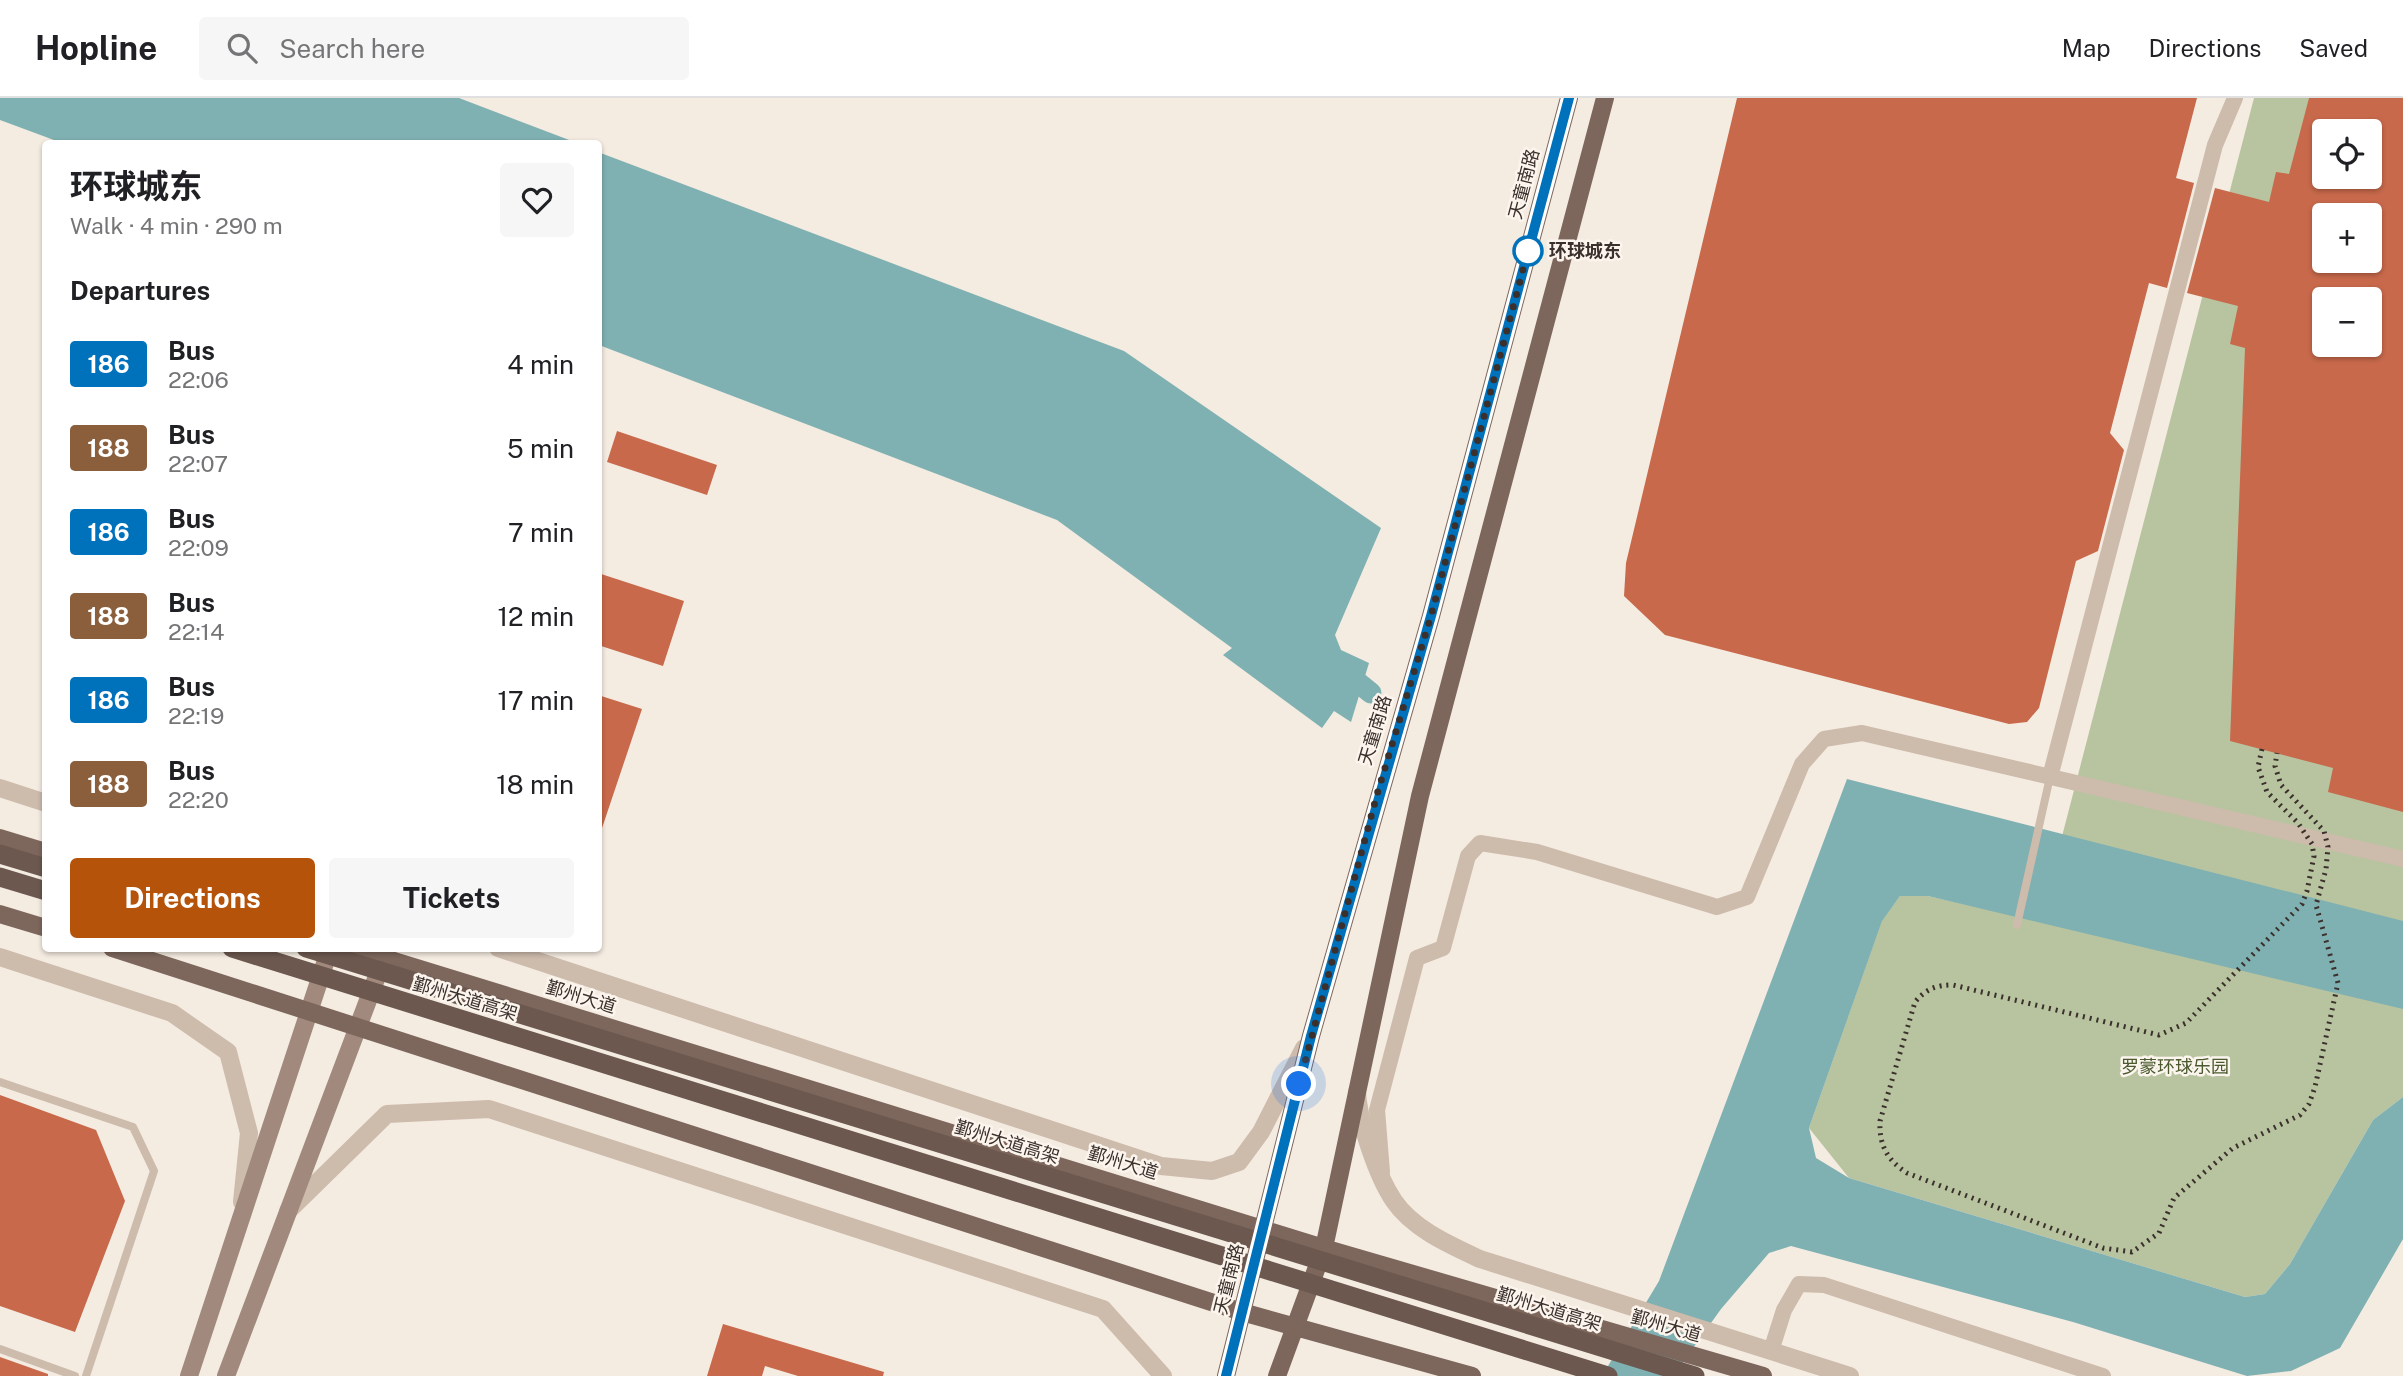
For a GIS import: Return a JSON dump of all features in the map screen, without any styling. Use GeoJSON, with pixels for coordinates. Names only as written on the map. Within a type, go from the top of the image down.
{"type":"FeatureCollection","features":[{"type":"Feature","properties":{"kind":"highway"},"geometry":{"type":"LineString","coordinates":[[0,855],[42,868]]}},
{"type":"Feature","properties":{"kind":"highway"},"geometry":{"type":"LineString","coordinates":[[0,877],[42,890]]}},
{"type":"Feature","properties":{"kind":"highway","name":"鄞州大道高架"},"geometry":{"type":"LineString","coordinates":[[245,952],[1608,1376]]}},
{"type":"Feature","properties":{"kind":"highway","name":"鄞州大道高架"},"geometry":{"type":"LineString","coordinates":[[319,952],[1695,1376]]}},
{"type":"Feature","properties":{"kind":"main road","name":"天童南路"},"geometry":{"type":"LineString","coordinates":[[1226,1376],[1311,1036],[1378,791],[1431,616],[1569,98]]}},
{"type":"Feature","properties":{"kind":"main road"},"geometry":{"type":"LineString","coordinates":[[1277,1376],[1324,1248],[1420,796],[1605,98]]}},
{"type":"Feature","properties":{"kind":"main road"},"geometry":{"type":"LineString","coordinates":[[0,838],[42,851]]}},
{"type":"Feature","properties":{"kind":"main road"},"geometry":{"type":"LineString","coordinates":[[0,914],[42,927]]}},
{"type":"Feature","properties":{"kind":"main road"},"geometry":{"type":"LineString","coordinates":[[125,952],[1242,1312],[1472,1376]]}},
{"type":"Feature","properties":{"kind":"main road"},"geometry":{"type":"LineString","coordinates":[[189,1376],[329,952]]}},
{"type":"Feature","properties":{"kind":"main road","name":"鄞州大道"},"geometry":{"type":"LineString","coordinates":[[365,952],[1324,1248],[1763,1376]]}},
{"type":"Feature","properties":{"kind":"main road"},"geometry":{"type":"LineString","coordinates":[[226,1376],[384,958]]}},
{"type":"Feature","properties":{"kind":"street"},"geometry":{"type":"LineString","coordinates":[[2050,777],[2215,145],[2235,98]]}},
{"type":"Feature","properties":{"kind":"street"},"geometry":{"type":"LineString","coordinates":[[1382,1174],[1377,1110],[1418,958],[1443,948],[1468,856],[1480,843],[1537,852],[1717,906],[1746,897],[1802,764],[1824,739],[1862,733],[2403,859]]}},
{"type":"Feature","properties":{"kind":"street"},"geometry":{"type":"LineString","coordinates":[[0,788],[42,802]]}},
{"type":"Feature","properties":{"kind":"street","name":"鄞州大道"},"geometry":{"type":"LineString","coordinates":[[510,952],[1161,1166],[1212,1171],[1239,1163],[1261,1132],[1311,1036]]}},
{"type":"Feature","properties":{"kind":"street"},"geometry":{"type":"LineString","coordinates":[[0,957],[172,1013],[228,1052],[249,1133],[241,1219]]}},
{"type":"Feature","properties":{"kind":"street"},"geometry":{"type":"LineString","coordinates":[[1366,1052],[1357,1094],[1371,1149],[1394,1202],[1433,1236],[1480,1259],[1850,1376]]}},
{"type":"Feature","properties":{"kind":"street"},"geometry":{"type":"LineString","coordinates":[[288,1211],[387,1114],[489,1109],[1103,1309],[1163,1376]]}},
{"type":"Feature","properties":{"kind":"street"},"geometry":{"type":"LineString","coordinates":[[1771,1351],[1784,1310],[1799,1284],[1824,1285],[2103,1376]]}},
{"type":"Feature","properties":{"kind":"lane"},"geometry":{"type":"LineString","coordinates":[[2017,925],[2050,777]]}},
{"type":"Feature","properties":{"kind":"lane"},"geometry":{"type":"LineString","coordinates":[[0,1082],[133,1127],[154,1171],[86,1376]]}},
{"type":"Feature","properties":{"kind":"lane"},"geometry":{"type":"LineString","coordinates":[[0,1349],[75,1376]]}},
{"type":"Feature","properties":{"kind":"green space","name":"罗蒙环球乐园"},"geometry":{"type":"Polygon","coordinates":[[[2254,98],[2403,98],[2403,1097],[2373,1120],[2290,1264],[2265,1294],[2245,1297],[1849,1178],[1809,1128],[1882,920],[1900,896],[1928,896],[2040,921],[2254,98]]]}},
{"type":"Feature","properties":{"kind":"water"},"geometry":{"type":"Polygon","coordinates":[[[0,98],[459,98],[569,140],[54,140],[0,120],[0,98]]]}},
{"type":"Feature","properties":{"kind":"water"},"geometry":{"type":"Polygon","coordinates":[[[602,154],[1124,351],[1381,528],[1335,635],[1341,650],[1369,663],[1351,722],[1334,711],[1322,728],[1223,655],[1232,648],[1057,520],[602,346],[602,154]]]}},
{"type":"Feature","properties":{"kind":"water"},"geometry":{"type":"Polygon","coordinates":[[[1847,779],[2403,921],[2403,1009],[1928,896],[1900,896],[1882,921],[1809,1128],[1816,1158],[1849,1178],[2245,1297],[2265,1294],[2290,1264],[2373,1120],[2403,1097],[2403,1239],[2340,1348],[2291,1371],[2247,1376],[2073,1322],[1791,1246],[1769,1253],[1721,1309],[1673,1376],[1602,1376],[1659,1281],[1847,779]]]}},
{"type":"Feature","properties":{"kind":"building"},"geometry":{"type":"Polygon","coordinates":[[[1737,98],[2197,98],[2176,178],[2194,183],[2167,288],[2149,283],[2110,433],[2124,450],[2098,551],[2076,561],[2039,708],[2027,722],[2009,724],[1665,635],[1624,596],[1626,563],[1737,98]]]}},
{"type":"Feature","properties":{"kind":"building"},"geometry":{"type":"Polygon","coordinates":[[[2309,98],[2403,98],[2403,812],[2328,792],[2333,768],[2230,741],[2245,348],[2230,344],[2238,306],[2187,293],[2215,188],[2269,202],[2276,172],[2289,174],[2309,98]]]}},
{"type":"Feature","properties":{"kind":"building"},"geometry":{"type":"Polygon","coordinates":[[[617,431],[717,465],[707,495],[607,462],[617,431]]]}},
{"type":"Feature","properties":{"kind":"building"},"geometry":{"type":"Polygon","coordinates":[[[602,574],[684,601],[663,666],[602,646],[602,574]]]}},
{"type":"Feature","properties":{"kind":"building"},"geometry":{"type":"Polygon","coordinates":[[[602,696],[642,709],[602,828],[602,696]]]}},
{"type":"Feature","properties":{"kind":"building"},"geometry":{"type":"Polygon","coordinates":[[[0,1095],[96,1130],[125,1201],[75,1332],[0,1306],[0,1095]]]}},
{"type":"Feature","properties":{"kind":"building"},"geometry":{"type":"Polygon","coordinates":[[[723,1324],[884,1372],[883,1376],[798,1376],[765,1366],[762,1376],[707,1376],[723,1324]]]}},
{"type":"Feature","properties":{"kind":"building"},"geometry":{"type":"Polygon","coordinates":[[[0,1357],[48,1374],[48,1376],[0,1376],[0,1357]]]}},
{"type":"Feature","properties":{"kind":"waterway"},"geometry":{"type":"LineString","coordinates":[[1340,668],[1371,693]]}},
{"type":"Feature","properties":{"kind":"railway"},"geometry":{"type":"LineString","coordinates":[[2262,749],[2258,767],[2267,792],[2298,823],[2312,844],[2314,856],[2302,904],[2186,1023],[2159,1035],[1953,985],[1927,991],[1915,1002],[1880,1121],[1883,1145],[1889,1157],[1900,1168],[2103,1248],[2132,1252],[2159,1233],[2174,1198],[2233,1148],[2300,1115],[2309,1104],[2315,1087],[2338,983],[2316,905],[2326,869],[2328,847],[2324,831],[2281,785],[2275,766],[2277,753]]}},
{"type":"Feature","properties":{"kind":"bus line","name":"186"},"geometry":{"type":"LineString","coordinates":[[1226,1376],[1311,1036],[1378,791],[1431,616],[1569,98]]}},
{"type":"Feature","properties":{"kind":"place","name":"环球城东"},"geometry":{"type":"Point","coordinates":[1528,251]}},
{"type":"Feature","properties":{"kind":"route"},"geometry":{"type":"LineString","coordinates":[[1299,1084],[1378,791],[1431,616],[1528,251]]}}]}
